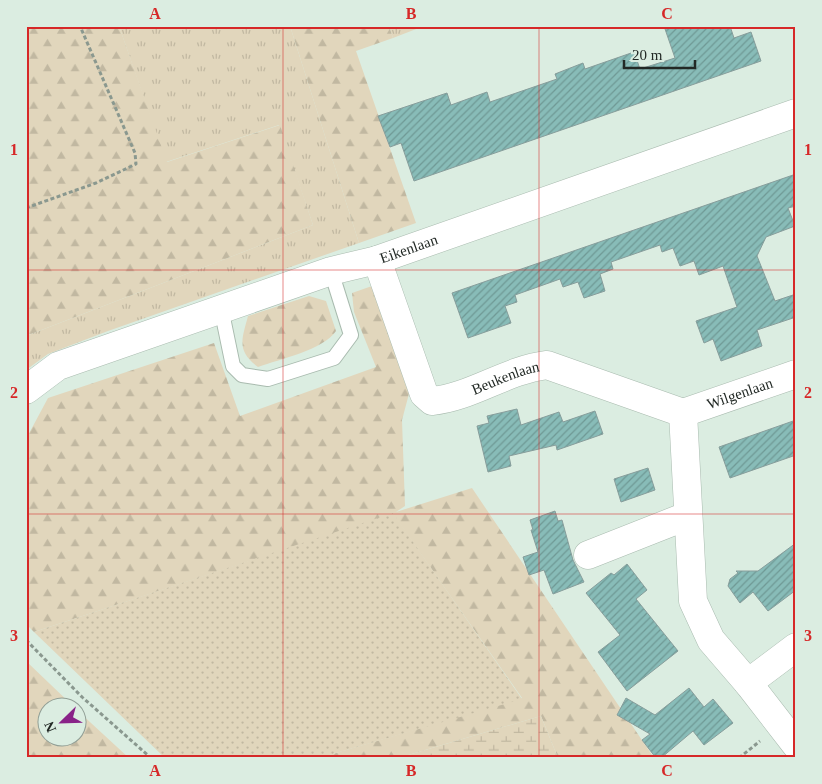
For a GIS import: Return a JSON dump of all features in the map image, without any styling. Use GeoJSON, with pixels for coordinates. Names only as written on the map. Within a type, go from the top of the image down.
{"type":"FeatureCollection","features":[{"type":"Feature","properties":{"kind":"street","name":"Eikenlaan"},"geometry":{"type":"LineString","coordinates":[[26,390],[58,366],[330,271],[377,260],[796,113]]}},
{"type":"Feature","properties":{"kind":"street","name":"Beukenlaan"},"geometry":{"type":"LineString","coordinates":[[377,260],[424,394],[432,401],[448,399],[530,367],[546,365],[683,413]]}},
{"type":"Feature","properties":{"kind":"street","name":"Wilgenlaan"},"geometry":{"type":"LineString","coordinates":[[683,413],[796,374]]}},
{"type":"Feature","properties":{"kind":"street"},"geometry":{"type":"LineString","coordinates":[[683,413],[693,601],[712,640],[796,745]]}},
{"type":"Feature","properties":{"kind":"street"},"geometry":{"type":"LineString","coordinates":[[588,555],[687,516]]}},
{"type":"Feature","properties":{"kind":"street"},"geometry":{"type":"LineString","coordinates":[[748,683],[796,647]]}},
{"type":"Feature","properties":{"kind":"lane"},"geometry":{"type":"LineString","coordinates":[[221,308],[233,366],[242,375],[268,379],[296,371],[334,358],[351,335],[330,271]]}},
{"type":"Feature","properties":{"kind":"path"},"geometry":{"type":"LineString","coordinates":[[26,208],[96,183],[136,164],[135,153],[80,26]]}},
{"type":"Feature","properties":{"kind":"path"},"geometry":{"type":"LineString","coordinates":[[26,640],[82,697],[151,758]]}},
{"type":"Feature","properties":{"kind":"green space"},"geometry":{"type":"Polygon","coordinates":[[[26,26],[119,26],[167,162],[280,125],[313,225],[26,336],[26,26]]]}},
{"type":"Feature","properties":{"kind":"green space"},"geometry":{"type":"Polygon","coordinates":[[[119,26],[290,26],[359,243],[108,331],[48,354],[26,370],[26,336],[313,225],[279,125],[166,162],[119,26]]]}},
{"type":"Feature","properties":{"kind":"green space"},"geometry":{"type":"Polygon","coordinates":[[[290,26],[389,26],[393,38],[356,51],[416,223],[359,243],[290,26]]]}},
{"type":"Feature","properties":{"kind":"green space"},"geometry":{"type":"Polygon","coordinates":[[[389,26],[424,26],[393,38],[389,26]]]}},
{"type":"Feature","properties":{"kind":"green space"},"geometry":{"type":"Polygon","coordinates":[[[372,286],[410,390],[402,420],[405,506],[396,512],[472,488],[654,758],[558,758],[541,716],[398,758],[319,758],[522,698],[393,514],[34,632],[26,624],[26,439],[48,398],[214,343],[240,416],[376,367],[354,312],[352,293],[372,286]]]}},
{"type":"Feature","properties":{"kind":"green space"},"geometry":{"type":"Polygon","coordinates":[[[309,296],[326,301],[336,331],[330,338],[311,349],[258,367],[246,356],[242,344],[248,316],[309,296]]]}},
{"type":"Feature","properties":{"kind":"green space"},"geometry":{"type":"Polygon","coordinates":[[[393,513],[522,699],[319,758],[165,758],[34,632],[393,513]]]}},
{"type":"Feature","properties":{"kind":"green space"},"geometry":{"type":"Polygon","coordinates":[[[26,661],[63,696],[38,696],[38,746],[88,746],[88,720],[129,758],[26,758],[26,661]]]}},
{"type":"Feature","properties":{"kind":"green space"},"geometry":{"type":"Polygon","coordinates":[[[541,716],[558,758],[398,758],[541,716]]]}},
{"type":"Feature","properties":{"kind":"building"},"geometry":{"type":"Polygon","coordinates":[[[664,26],[730,26],[734,38],[751,32],[761,61],[414,181],[401,143],[390,147],[378,116],[447,93],[451,105],[487,92],[490,102],[557,79],[555,74],[583,63],[585,69],[634,52],[640,69],[675,58],[664,26]]]}},
{"type":"Feature","properties":{"kind":"building"},"geometry":{"type":"Polygon","coordinates":[[[796,174],[796,206],[788,208],[795,226],[766,237],[757,256],[775,301],[796,294],[796,317],[757,330],[762,346],[721,361],[713,339],[704,343],[696,321],[737,307],[723,266],[699,275],[694,261],[680,266],[673,248],[662,252],[660,245],[611,262],[613,269],[600,274],[605,291],[584,298],[578,282],[563,287],[560,279],[515,295],[517,302],[505,306],[511,323],[468,338],[452,293],[796,174]]]}},
{"type":"Feature","properties":{"kind":"building"},"geometry":{"type":"Polygon","coordinates":[[[517,409],[521,425],[559,412],[563,422],[595,411],[603,434],[557,450],[556,445],[509,456],[511,466],[488,472],[477,426],[489,423],[487,416],[517,409]]]}},
{"type":"Feature","properties":{"kind":"building"},"geometry":{"type":"Polygon","coordinates":[[[796,420],[796,455],[730,478],[719,447],[796,420]]]}},
{"type":"Feature","properties":{"kind":"building"},"geometry":{"type":"Polygon","coordinates":[[[648,468],[655,490],[621,502],[614,479],[648,468]]]}},
{"type":"Feature","properties":{"kind":"building"},"geometry":{"type":"Polygon","coordinates":[[[555,511],[558,521],[562,520],[573,560],[584,582],[553,594],[544,570],[529,575],[523,557],[538,552],[530,520],[555,511]]]}},
{"type":"Feature","properties":{"kind":"building"},"geometry":{"type":"Polygon","coordinates":[[[796,543],[796,590],[768,611],[753,592],[740,603],[728,586],[730,579],[738,573],[736,571],[758,571],[796,543]]]}},
{"type":"Feature","properties":{"kind":"building"},"geometry":{"type":"Polygon","coordinates":[[[627,564],[647,590],[636,599],[678,651],[627,691],[598,652],[620,635],[586,593],[611,573],[614,575],[627,564]]]}},
{"type":"Feature","properties":{"kind":"building"},"geometry":{"type":"Polygon","coordinates":[[[689,688],[704,707],[713,699],[733,723],[704,745],[693,731],[661,758],[656,758],[642,740],[650,734],[617,715],[626,698],[655,715],[689,688]]]}}]}
